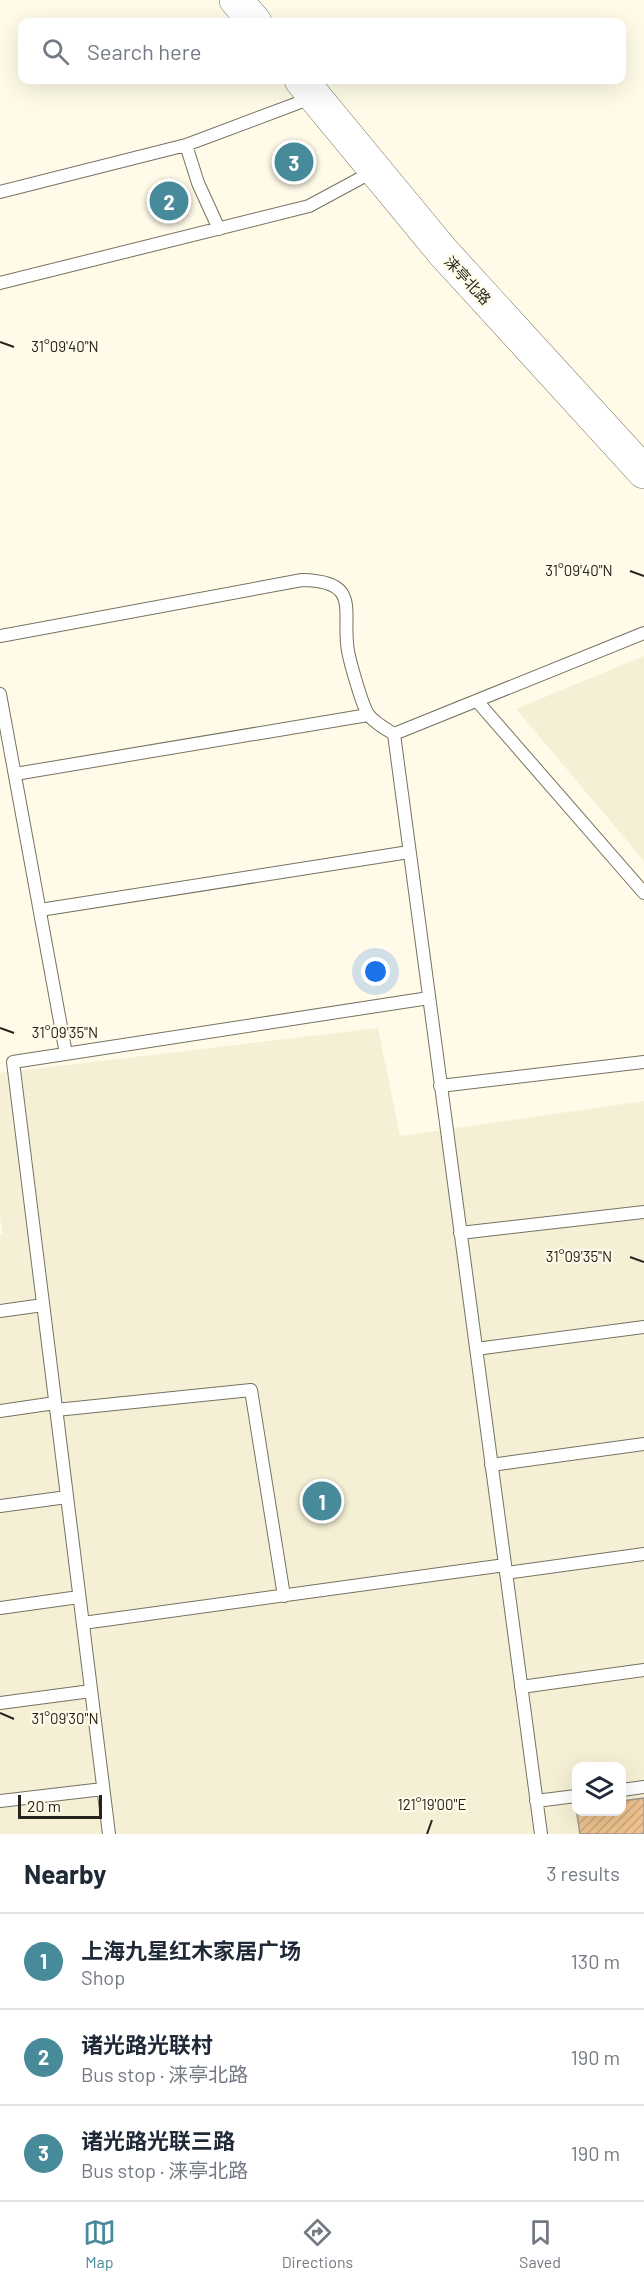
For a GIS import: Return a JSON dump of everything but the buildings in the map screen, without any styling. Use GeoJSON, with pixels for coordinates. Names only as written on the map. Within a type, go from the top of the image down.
{"type":"FeatureCollection","features":[{"type":"Feature","properties":{"kind":"street"},"geometry":{"type":"LineString","coordinates":[[236,0],[252,18]]}},
{"type":"Feature","properties":{"kind":"street","name":"涞亭北路"},"geometry":{"type":"LineString","coordinates":[[308,88],[443,252],[644,472]]}},
{"type":"Feature","properties":{"kind":"lane"},"geometry":{"type":"LineString","coordinates":[[0,192],[186,145],[308,88]]}},
{"type":"Feature","properties":{"kind":"lane"},"geometry":{"type":"LineString","coordinates":[[186,145],[198,183],[219,229]]}},
{"type":"Feature","properties":{"kind":"lane"},"geometry":{"type":"LineString","coordinates":[[0,283],[309,206],[375,171]]}},
{"type":"Feature","properties":{"kind":"lane"},"geometry":{"type":"LineString","coordinates":[[0,636],[302,580],[320,580],[335,587],[345,599],[349,614],[348,650],[368,715],[394,734],[540,1834]]}},
{"type":"Feature","properties":{"kind":"lane"},"geometry":{"type":"LineString","coordinates":[[394,734],[644,633]]}},
{"type":"Feature","properties":{"kind":"lane"},"geometry":{"type":"LineString","coordinates":[[0,694],[66,1054]]}},
{"type":"Feature","properties":{"kind":"lane"},"geometry":{"type":"LineString","coordinates":[[477,700],[644,892]]}},
{"type":"Feature","properties":{"kind":"lane"},"geometry":{"type":"LineString","coordinates":[[15,774],[368,715]]}},
{"type":"Feature","properties":{"kind":"lane"},"geometry":{"type":"LineString","coordinates":[[40,910],[409,852]]}},
{"type":"Feature","properties":{"kind":"lane"},"geometry":{"type":"LineString","coordinates":[[109,1834],[13,1062],[429,998]]}},
{"type":"Feature","properties":{"kind":"lane"},"geometry":{"type":"LineString","coordinates":[[441,1086],[644,1062]]}},
{"type":"Feature","properties":{"kind":"lane"},"geometry":{"type":"LineString","coordinates":[[460,1233],[644,1212]]}},
{"type":"Feature","properties":{"kind":"lane"},"geometry":{"type":"LineString","coordinates":[[0,1311],[43,1305]]}},
{"type":"Feature","properties":{"kind":"lane"},"geometry":{"type":"LineString","coordinates":[[476,1349],[644,1327]]}},
{"type":"Feature","properties":{"kind":"lane"},"geometry":{"type":"LineString","coordinates":[[0,1411],[251,1390],[284,1596]]}},
{"type":"Feature","properties":{"kind":"lane"},"geometry":{"type":"LineString","coordinates":[[491,1465],[644,1444]]}},
{"type":"Feature","properties":{"kind":"lane"},"geometry":{"type":"LineString","coordinates":[[0,1506],[67,1497]]}},
{"type":"Feature","properties":{"kind":"lane"},"geometry":{"type":"LineString","coordinates":[[83,1623],[284,1596],[644,1554]]}},
{"type":"Feature","properties":{"kind":"lane"},"geometry":{"type":"LineString","coordinates":[[0,1608],[80,1597]]}},
{"type":"Feature","properties":{"kind":"lane"},"geometry":{"type":"LineString","coordinates":[[521,1688],[644,1670]]}},
{"type":"Feature","properties":{"kind":"lane"},"geometry":{"type":"LineString","coordinates":[[0,1703],[91,1691]]}},
{"type":"Feature","properties":{"kind":"lane"},"geometry":{"type":"LineString","coordinates":[[626,1789],[644,1787]]}},
{"type":"Feature","properties":{"kind":"lane"},"geometry":{"type":"LineString","coordinates":[[0,1801],[103,1789]]}},
{"type":"Feature","properties":{"kind":"lane"},"geometry":{"type":"LineString","coordinates":[[536,1801],[572,1796]]}},
{"type":"Feature","properties":{"kind":"shaded area"},"geometry":{"type":"Polygon","coordinates":[[[644,656],[644,861],[516,709],[644,656]]]}},
{"type":"Feature","properties":{"kind":"shaded area"},"geometry":{"type":"Polygon","coordinates":[[[378,1028],[400,1136],[644,1101],[644,1834],[0,1834],[0,1235],[3,1234],[0,1218],[0,1073],[378,1028]]]}},
{"type":"Feature","properties":{"kind":"place","name":"诸光路光联三路"},"geometry":{"type":"Point","coordinates":[294,162]}},
{"type":"Feature","properties":{"kind":"place","name":"诸光路光联村"},"geometry":{"type":"Point","coordinates":[169,201]}},
{"type":"Feature","properties":{"kind":"place","name":"上海九星红木家居广场"},"geometry":{"type":"Point","coordinates":[322,1501]}}]}
